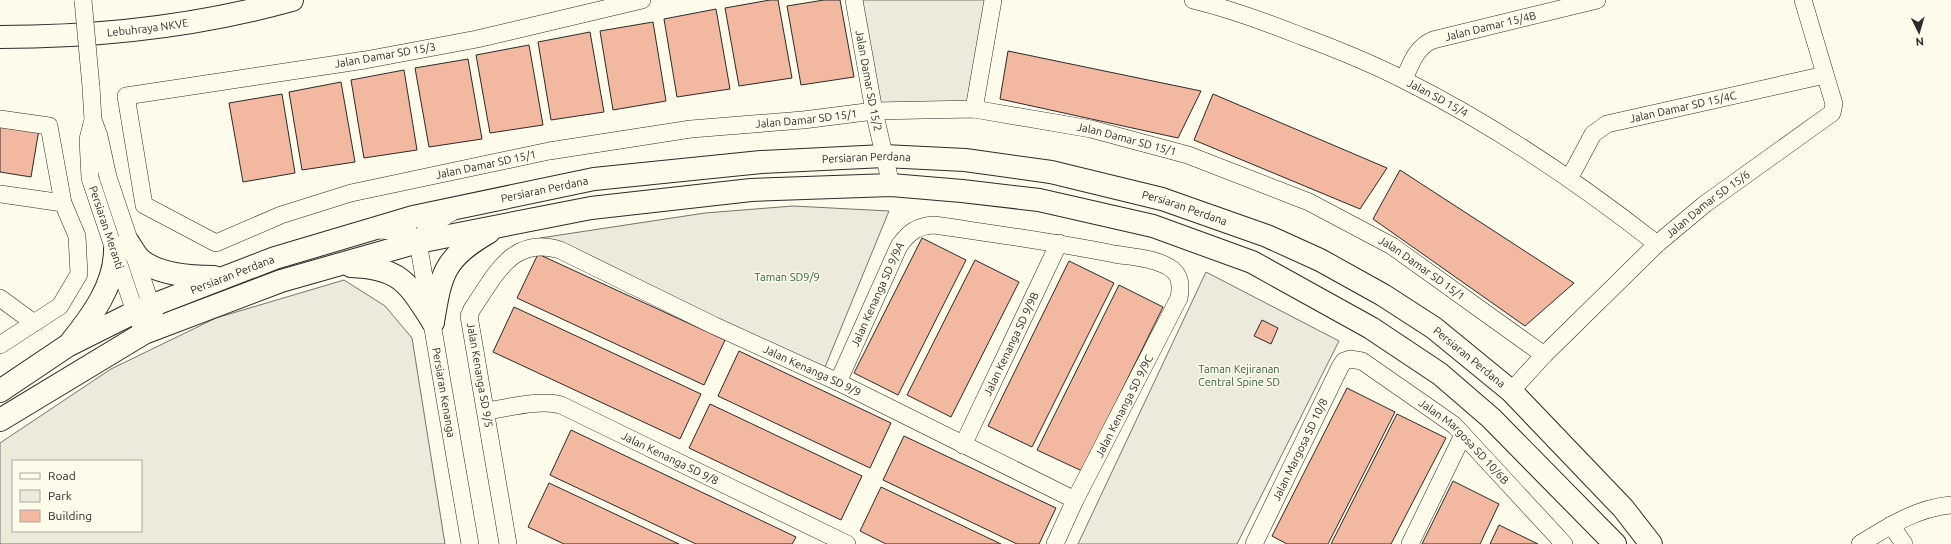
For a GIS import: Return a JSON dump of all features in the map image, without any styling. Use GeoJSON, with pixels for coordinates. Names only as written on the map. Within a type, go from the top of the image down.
{"type":"FeatureCollection","features":[{"type":"Feature","properties":{"kind":"main road","name":"Lebuhraya NKVE"},"geometry":{"type":"LineString","coordinates":[[0,37],[53,37],[167,25],[265,7],[292,0]]}},
{"type":"Feature","properties":{"kind":"main road","name":"Persiaran Perdana"},"geometry":{"type":"LineString","coordinates":[[0,391],[67,346],[142,309],[275,258],[413,217],[594,179],[761,162],[884,156],[965,160],[1051,172],[1162,199],[1267,236],[1312,257],[1383,294],[1434,328],[1511,391],[1623,508],[1651,544]]}},
{"type":"Feature","properties":{"kind":"main road","name":"Persiaran Perdana"},"geometry":{"type":"LineString","coordinates":[[0,420],[151,330],[281,281],[418,242],[591,208],[751,190],[891,185],[1039,200],[1153,226],[1252,262],[1371,328],[1440,374],[1491,418],[1615,544]]}},
{"type":"Feature","properties":{"kind":"main road"},"geometry":{"type":"LineString","coordinates":[[1153,226],[1162,199]]}},
{"type":"Feature","properties":{"kind":"main road"},"geometry":{"type":"LineString","coordinates":[[433,322],[439,285],[446,269],[459,252],[500,226]]}},
{"type":"Feature","properties":{"kind":"main road"},"geometry":{"type":"LineString","coordinates":[[67,346],[86,323],[106,286],[115,260],[122,246],[141,260],[164,272],[192,277],[225,277]]}},
{"type":"Feature","properties":{"kind":"main road"},"geometry":{"type":"LineString","coordinates":[[331,266],[378,268],[397,276],[412,289],[433,322]]}},
{"type":"Feature","properties":{"kind":"street","name":"Persiaran Meranti"},"geometry":{"type":"LineString","coordinates":[[83,0],[93,120],[99,136],[122,246],[142,309],[151,330]]}},
{"type":"Feature","properties":{"kind":"street","name":"Jalan Damar SD 15/3"},"geometry":{"type":"LineString","coordinates":[[126,96],[365,60],[477,40],[642,0]]}},
{"type":"Feature","properties":{"kind":"street","name":"Jalan Damar SD 15/2"},"geometry":{"type":"LineString","coordinates":[[854,0],[874,111],[891,185]]}},
{"type":"Feature","properties":{"kind":"street"},"geometry":{"type":"LineString","coordinates":[[974,109],[993,0]]}},
{"type":"Feature","properties":{"kind":"street","name":"Jalan SD 15/4"},"geometry":{"type":"LineString","coordinates":[[1192,0],[1213,2],[1328,46],[1404,79],[1491,129],[1569,179],[1657,244]]}},
{"type":"Feature","properties":{"kind":"street","name":"Jalan Damar 15/4B"},"geometry":{"type":"LineString","coordinates":[[1404,79],[1418,50],[1424,44],[1433,40],[1597,0]]}},
{"type":"Feature","properties":{"kind":"street","name":"Jalan Damar SD 15/6"},"geometry":{"type":"LineString","coordinates":[[1511,391],[1544,354],[1657,244],[1705,204],[1832,114],[1834,104],[1803,0]]}},
{"type":"Feature","properties":{"kind":"street","name":"Jalan Damar SD 15/4C"},"geometry":{"type":"LineString","coordinates":[[1569,179],[1593,134],[1606,124],[1825,75]]}},
{"type":"Feature","properties":{"kind":"street","name":"Jalan Damar SD 15/1"},"geometry":{"type":"LineString","coordinates":[[126,96],[144,205],[216,243],[281,215],[351,193],[549,151],[691,129],[804,120],[874,111],[974,109],[1090,129],[1188,155],[1308,202],[1392,246],[1544,354]]}},
{"type":"Feature","properties":{"kind":"street"},"geometry":{"type":"LineString","coordinates":[[0,118],[50,126],[63,203],[77,236],[79,274],[60,306],[0,345]]}},
{"type":"Feature","properties":{"kind":"street"},"geometry":{"type":"LineString","coordinates":[[0,194],[63,203]]}},
{"type":"Feature","properties":{"kind":"street"},"geometry":{"type":"LineString","coordinates":[[369,230],[408,232],[418,242],[427,228],[459,207]]}},
{"type":"Feature","properties":{"kind":"street","name":"Jalan Kenanga SD 9/9A"},"geometry":{"type":"LineString","coordinates":[[838,382],[899,246],[914,229],[934,225],[1059,243],[1152,261],[1172,269]]}},
{"type":"Feature","properties":{"kind":"street","name":"Persiaran Kenanga"},"geometry":{"type":"LineString","coordinates":[[418,242],[433,322],[470,544]]}},
{"type":"Feature","properties":{"kind":"street","name":"Jalan Kenanga SD 9/9B"},"geometry":{"type":"LineString","coordinates":[[963,445],[1059,243]]}},
{"type":"Feature","properties":{"kind":"street","name":"Jalan Kenanga SD 9/9"},"geometry":{"type":"LineString","coordinates":[[546,246],[560,250],[715,326],[838,382],[1075,500]]}},
{"type":"Feature","properties":{"kind":"street","name":"Jalan Kenanga SD 9/5"},"geometry":{"type":"LineString","coordinates":[[508,544],[469,316],[472,309],[507,260],[516,253],[532,247],[546,246]]}},
{"type":"Feature","properties":{"kind":"street","name":"Jalan Kenanga SD 9/9C"},"geometry":{"type":"LineString","coordinates":[[1055,544],[1075,500],[1179,298],[1181,290],[1180,282],[1178,275],[1172,269]]}},
{"type":"Feature","properties":{"kind":"street"},"geometry":{"type":"LineString","coordinates":[[0,298],[34,323]]}},
{"type":"Feature","properties":{"kind":"street","name":"Jalan Margosa SD 10/6B"},"geometry":{"type":"LineString","coordinates":[[1350,359],[1362,361],[1454,425],[1564,544]]}},
{"type":"Feature","properties":{"kind":"street","name":"Jalan Margosa SD 10/8"},"geometry":{"type":"LineString","coordinates":[[1254,544],[1340,367],[1344,361],[1350,359]]}},
{"type":"Feature","properties":{"kind":"street","name":"Jalan Kenanga SD 9/8"},"geometry":{"type":"LineString","coordinates":[[486,411],[543,403],[561,405],[846,544]]}},
{"type":"Feature","properties":{"kind":"street"},"geometry":{"type":"LineString","coordinates":[[1410,544],[1463,435]]}},
{"type":"Feature","properties":{"kind":"street"},"geometry":{"type":"LineString","coordinates":[[1860,544],[1890,525],[1916,512],[1951,505]]}},
{"type":"Feature","properties":{"kind":"street"},"geometry":{"type":"LineString","coordinates":[[1890,525],[1904,544]]}},
{"type":"Feature","properties":{"kind":"green space"},"geometry":{"type":"Polygon","coordinates":[[[858,0],[987,0],[970,103],[879,106],[858,0]]]}},
{"type":"Feature","properties":{"kind":"green space","name":"Taman SD9/9"},"geometry":{"type":"Polygon","coordinates":[[[793,206],[889,211],[823,372],[540,238],[705,213],[793,206]]]}},
{"type":"Feature","properties":{"kind":"green space","name":"Taman Kejiranan Central Spine SD"},"geometry":{"type":"Polygon","coordinates":[[[1206,272],[1339,341],[1237,544],[1078,544],[1206,272]]]}},
{"type":"Feature","properties":{"kind":"green space"},"geometry":{"type":"Polygon","coordinates":[[[344,280],[385,306],[412,338],[445,544],[0,544],[0,443],[111,369],[216,318],[344,280]]]}},
{"type":"Feature","properties":{"kind":"building"},"geometry":{"type":"Polygon","coordinates":[[[778,0],[792,78],[739,86],[725,8],[778,0]]]}},
{"type":"Feature","properties":{"kind":"building"},"geometry":{"type":"Polygon","coordinates":[[[824,0],[840,0],[854,77],[801,85],[787,6],[824,0]]]}},
{"type":"Feature","properties":{"kind":"building"},"geometry":{"type":"Polygon","coordinates":[[[716,9],[730,89],[677,97],[664,19],[716,9]]]}},
{"type":"Feature","properties":{"kind":"building"},"geometry":{"type":"Polygon","coordinates":[[[653,22],[666,101],[613,110],[600,31],[653,22]]]}},
{"type":"Feature","properties":{"kind":"building"},"geometry":{"type":"Polygon","coordinates":[[[590,32],[604,112],[551,120],[538,42],[590,32]]]}},
{"type":"Feature","properties":{"kind":"building"},"geometry":{"type":"Polygon","coordinates":[[[529,45],[543,125],[490,133],[476,55],[529,45]]]}},
{"type":"Feature","properties":{"kind":"building"},"geometry":{"type":"Polygon","coordinates":[[[1008,51],[1201,91],[1178,138],[1000,99],[1008,51]]]}},
{"type":"Feature","properties":{"kind":"building"},"geometry":{"type":"Polygon","coordinates":[[[468,59],[482,139],[429,147],[415,68],[468,59]]]}},
{"type":"Feature","properties":{"kind":"building"},"geometry":{"type":"Polygon","coordinates":[[[404,70],[417,150],[364,158],[351,80],[404,70]]]}},
{"type":"Feature","properties":{"kind":"building"},"geometry":{"type":"Polygon","coordinates":[[[341,82],[355,162],[302,170],[289,92],[341,82]]]}},
{"type":"Feature","properties":{"kind":"building"},"geometry":{"type":"Polygon","coordinates":[[[282,94],[295,173],[243,182],[229,103],[282,94]]]}},
{"type":"Feature","properties":{"kind":"building"},"geometry":{"type":"Polygon","coordinates":[[[1213,94],[1387,168],[1360,209],[1194,140],[1213,94]]]}},
{"type":"Feature","properties":{"kind":"building"},"geometry":{"type":"Polygon","coordinates":[[[0,123],[39,129],[31,177],[0,172],[0,123]]]}},
{"type":"Feature","properties":{"kind":"building"},"geometry":{"type":"Polygon","coordinates":[[[1400,170],[1574,283],[1525,326],[1373,219],[1400,170]]]}},
{"type":"Feature","properties":{"kind":"building"},"geometry":{"type":"Polygon","coordinates":[[[922,238],[966,260],[898,395],[854,373],[922,238]]]}},
{"type":"Feature","properties":{"kind":"building"},"geometry":{"type":"Polygon","coordinates":[[[538,254],[725,340],[704,385],[517,298],[538,254]]]}},
{"type":"Feature","properties":{"kind":"building"},"geometry":{"type":"Polygon","coordinates":[[[975,260],[1019,282],[951,417],[907,395],[975,260]]]}},
{"type":"Feature","properties":{"kind":"building"},"geometry":{"type":"Polygon","coordinates":[[[1069,261],[1114,283],[1032,447],[988,426],[1069,261]]]}},
{"type":"Feature","properties":{"kind":"building"},"geometry":{"type":"Polygon","coordinates":[[[1119,285],[1163,307],[1082,471],[1037,450],[1119,285]]]}},
{"type":"Feature","properties":{"kind":"building"},"geometry":{"type":"Polygon","coordinates":[[[514,307],[701,394],[680,439],[493,352],[514,307]]]}},
{"type":"Feature","properties":{"kind":"building"},"geometry":{"type":"Polygon","coordinates":[[[1262,320],[1278,328],[1271,344],[1254,336],[1262,320]]]}},
{"type":"Feature","properties":{"kind":"building"},"geometry":{"type":"Polygon","coordinates":[[[739,351],[891,423],[870,468],[718,396],[739,351]]]}},
{"type":"Feature","properties":{"kind":"building"},"geometry":{"type":"Polygon","coordinates":[[[1347,388],[1395,412],[1328,544],[1287,544],[1272,536],[1347,388]]]}},
{"type":"Feature","properties":{"kind":"building"},"geometry":{"type":"Polygon","coordinates":[[[710,404],[862,476],[841,520],[689,448],[710,404]]]}},
{"type":"Feature","properties":{"kind":"building"},"geometry":{"type":"Polygon","coordinates":[[[1397,414],[1446,438],[1391,544],[1331,544],[1397,414]]]}},
{"type":"Feature","properties":{"kind":"building"},"geometry":{"type":"Polygon","coordinates":[[[571,430],[796,537],[792,544],[696,544],[550,475],[571,430]]]}},
{"type":"Feature","properties":{"kind":"building"},"geometry":{"type":"Polygon","coordinates":[[[904,436],[1056,508],[1039,544],[1017,544],[883,480],[904,436]]]}},
{"type":"Feature","properties":{"kind":"building"},"geometry":{"type":"Polygon","coordinates":[[[1453,481],[1499,504],[1480,544],[1422,544],[1453,481]]]}},
{"type":"Feature","properties":{"kind":"building"},"geometry":{"type":"Polygon","coordinates":[[[549,483],[679,544],[564,544],[528,527],[549,483]]]}},
{"type":"Feature","properties":{"kind":"building"},"geometry":{"type":"Polygon","coordinates":[[[881,487],[1001,544],[886,544],[860,531],[881,487]]]}},
{"type":"Feature","properties":{"kind":"building"},"geometry":{"type":"Polygon","coordinates":[[[1499,525],[1538,544],[1490,544],[1499,525]]]}}]}
